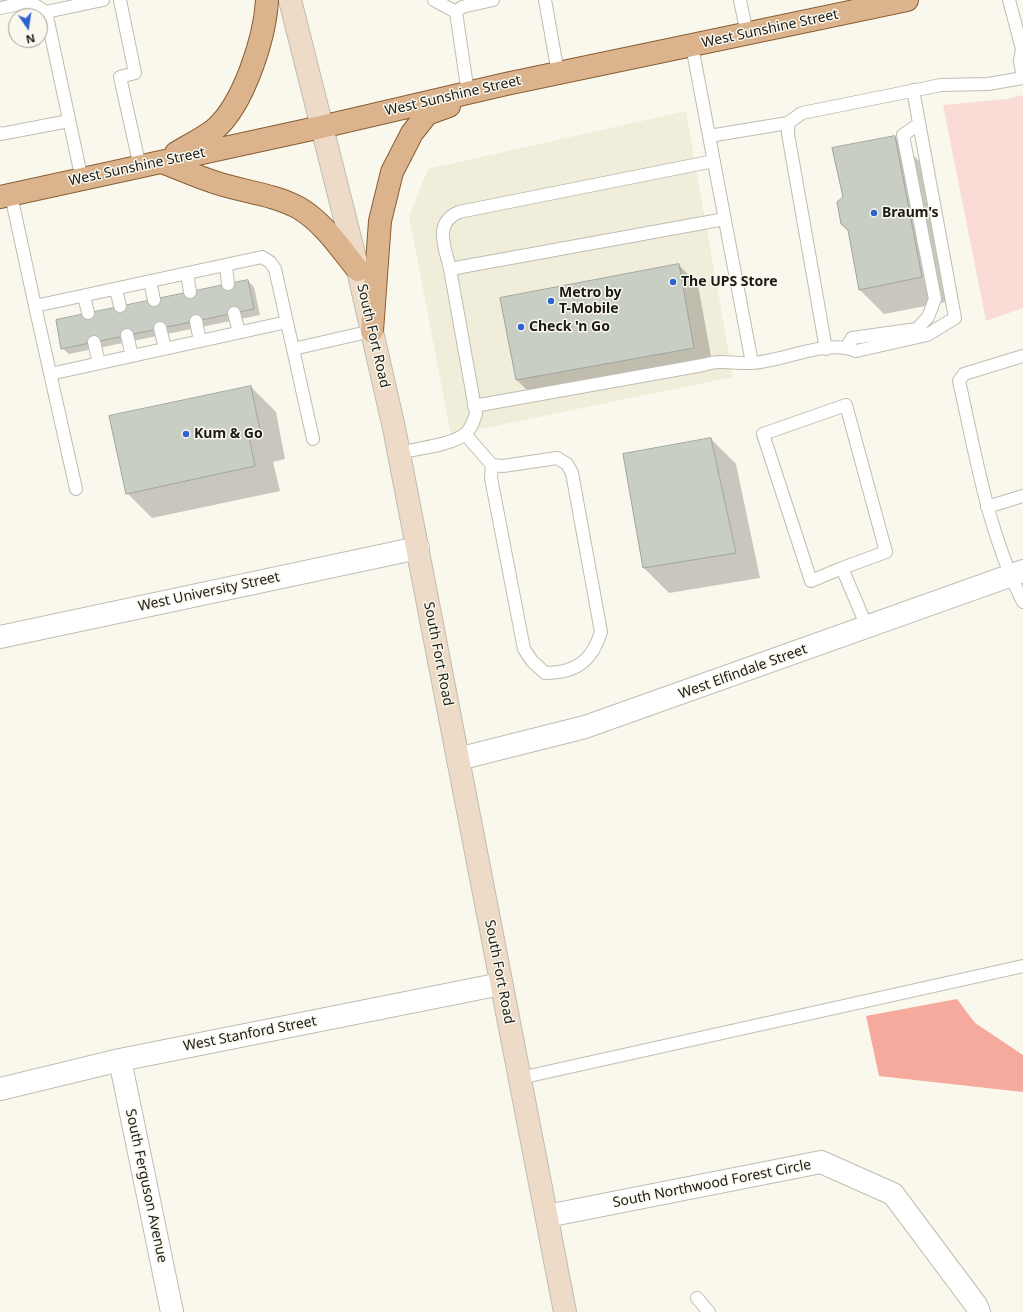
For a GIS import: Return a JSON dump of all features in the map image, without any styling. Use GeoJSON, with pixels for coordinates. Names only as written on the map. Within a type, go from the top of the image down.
{"type":"FeatureCollection","features":[{"type":"Feature","properties":{"kind":"main road"},"geometry":{"type":"LineString","coordinates":[[162,162],[216,128],[234,106],[246,82],[254,59],[267,0]]}},
{"type":"Feature","properties":{"kind":"main road","name":"West Sunshine Street"},"geometry":{"type":"LineString","coordinates":[[6,196],[321,127],[468,92],[907,0]]}},
{"type":"Feature","properties":{"kind":"main road"},"geometry":{"type":"LineString","coordinates":[[372,331],[380,221],[388,186],[400,154],[412,133],[427,114],[506,84]]}},
{"type":"Feature","properties":{"kind":"main road"},"geometry":{"type":"LineString","coordinates":[[162,162],[217,183],[277,198],[298,208],[317,222],[332,237],[358,270]]}},
{"type":"Feature","properties":{"kind":"street","name":"South Fort Road"},"geometry":{"type":"LineString","coordinates":[[290,0],[358,270],[399,453],[565,1312]]}},
{"type":"Feature","properties":{"kind":"street","name":"West University Street"},"geometry":{"type":"LineString","coordinates":[[0,637],[418,548]]}},
{"type":"Feature","properties":{"kind":"street","name":"West Elfindale Street"},"geometry":{"type":"LineString","coordinates":[[458,759],[585,727],[1016,573]]}},
{"type":"Feature","properties":{"kind":"street","name":"West Stanford Street"},"geometry":{"type":"LineString","coordinates":[[0,1088],[120,1060],[502,984]]}},
{"type":"Feature","properties":{"kind":"street","name":"South Ferguson Avenue"},"geometry":{"type":"LineString","coordinates":[[120,1060],[172,1312]]}},
{"type":"Feature","properties":{"kind":"street","name":"South Northwood Forest Circle"},"geometry":{"type":"LineString","coordinates":[[547,1216],[821,1162],[893,1194],[980,1312]]}},
{"type":"Feature","properties":{"kind":"lane"},"geometry":{"type":"LineString","coordinates":[[48,12],[103,0]]}},
{"type":"Feature","properties":{"kind":"lane"},"geometry":{"type":"LineString","coordinates":[[120,0],[135,73],[120,77],[140,167]]}},
{"type":"Feature","properties":{"kind":"lane"},"geometry":{"type":"LineString","coordinates":[[434,0],[456,12]]}},
{"type":"Feature","properties":{"kind":"lane"},"geometry":{"type":"LineString","coordinates":[[456,12],[462,6],[493,0]]}},
{"type":"Feature","properties":{"kind":"lane"},"geometry":{"type":"LineString","coordinates":[[545,0],[558,73]]}},
{"type":"Feature","properties":{"kind":"lane"},"geometry":{"type":"LineString","coordinates":[[740,0],[747,34]]}},
{"type":"Feature","properties":{"kind":"lane"},"geometry":{"type":"LineString","coordinates":[[709,136],[788,123],[802,113],[913,90],[941,86],[988,84],[1023,78],[1020,61],[1022,49],[1009,0]]}},
{"type":"Feature","properties":{"kind":"lane"},"geometry":{"type":"LineString","coordinates":[[0,8],[30,2],[40,8]]}},
{"type":"Feature","properties":{"kind":"lane"},"geometry":{"type":"LineString","coordinates":[[456,12],[468,92]]}},
{"type":"Feature","properties":{"kind":"lane"},"geometry":{"type":"LineString","coordinates":[[48,21],[82,180]]}},
{"type":"Feature","properties":{"kind":"lane"},"geometry":{"type":"LineString","coordinates":[[692,46],[752,363]]}},
{"type":"Feature","properties":{"kind":"lane"},"geometry":{"type":"LineString","coordinates":[[474,406],[703,365],[717,361],[752,363],[826,349],[847,347],[856,351],[927,335],[955,318],[918,124],[913,90]]}},
{"type":"Feature","properties":{"kind":"lane"},"geometry":{"type":"LineString","coordinates":[[0,133],[69,121]]}},
{"type":"Feature","properties":{"kind":"lane"},"geometry":{"type":"LineString","coordinates":[[788,123],[788,134],[826,349]]}},
{"type":"Feature","properties":{"kind":"lane"},"geometry":{"type":"LineString","coordinates":[[847,347],[852,338],[917,329],[928,317],[935,299],[903,135],[918,124]]}},
{"type":"Feature","properties":{"kind":"lane"},"geometry":{"type":"LineString","coordinates":[[399,453],[453,440],[465,434],[472,426],[476,414],[443,238],[444,227],[450,216],[459,212],[714,161]]}},
{"type":"Feature","properties":{"kind":"lane"},"geometry":{"type":"LineString","coordinates":[[6,196],[35,306],[76,489]]}},
{"type":"Feature","properties":{"kind":"lane"},"geometry":{"type":"LineString","coordinates":[[450,269],[725,219]]}},
{"type":"Feature","properties":{"kind":"lane"},"geometry":{"type":"LineString","coordinates":[[35,306],[262,257],[270,262],[275,269],[313,438]]}},
{"type":"Feature","properties":{"kind":"lane"},"geometry":{"type":"LineString","coordinates":[[226,265],[228,284]]}},
{"type":"Feature","properties":{"kind":"lane"},"geometry":{"type":"LineString","coordinates":[[187,273],[190,292]]}},
{"type":"Feature","properties":{"kind":"lane"},"geometry":{"type":"LineString","coordinates":[[150,281],[154,300]]}},
{"type":"Feature","properties":{"kind":"lane"},"geometry":{"type":"LineString","coordinates":[[116,289],[120,306]]}},
{"type":"Feature","properties":{"kind":"lane"},"geometry":{"type":"LineString","coordinates":[[84,296],[88,313]]}},
{"type":"Feature","properties":{"kind":"lane"},"geometry":{"type":"LineString","coordinates":[[234,313],[239,332]]}},
{"type":"Feature","properties":{"kind":"lane"},"geometry":{"type":"LineString","coordinates":[[196,321],[200,341]]}},
{"type":"Feature","properties":{"kind":"lane"},"geometry":{"type":"LineString","coordinates":[[50,374],[287,322]]}},
{"type":"Feature","properties":{"kind":"lane"},"geometry":{"type":"LineString","coordinates":[[160,328],[165,348]]}},
{"type":"Feature","properties":{"kind":"lane"},"geometry":{"type":"LineString","coordinates":[[293,349],[372,331]]}},
{"type":"Feature","properties":{"kind":"lane"},"geometry":{"type":"LineString","coordinates":[[127,335],[132,356]]}},
{"type":"Feature","properties":{"kind":"lane"},"geometry":{"type":"LineString","coordinates":[[94,342],[99,363]]}},
{"type":"Feature","properties":{"kind":"lane"},"geometry":{"type":"LineString","coordinates":[[1023,356],[964,374],[959,381],[987,507],[1016,573],[1023,602]]}},
{"type":"Feature","properties":{"kind":"lane"},"geometry":{"type":"LineString","coordinates":[[846,405],[886,552],[842,568],[811,581],[763,434],[846,405]]}},
{"type":"Feature","properties":{"kind":"lane"},"geometry":{"type":"LineString","coordinates":[[465,434],[492,465],[503,466],[558,458],[567,464],[572,473],[601,632],[596,647],[585,660],[574,669],[559,673],[545,673],[532,661],[524,649],[491,478],[492,465]]}},
{"type":"Feature","properties":{"kind":"lane"},"geometry":{"type":"LineString","coordinates":[[987,507],[1023,496]]}},
{"type":"Feature","properties":{"kind":"lane"},"geometry":{"type":"LineString","coordinates":[[842,568],[867,627]]}},
{"type":"Feature","properties":{"kind":"lane"},"geometry":{"type":"LineString","coordinates":[[520,1078],[1023,966]]}},
{"type":"Feature","properties":{"kind":"lane"},"geometry":{"type":"LineString","coordinates":[[697,1298],[709,1312]]}},
{"type":"Feature","properties":{"kind":"shaded area"},"geometry":{"type":"Polygon","coordinates":[[[1023,95],[1023,308],[986,321],[943,105],[1006,99],[1023,95]]]}},
{"type":"Feature","properties":{"kind":"shaded area"},"geometry":{"type":"Polygon","coordinates":[[[686,111],[733,377],[451,435],[409,216],[428,169],[686,111]]]}},
{"type":"Feature","properties":{"kind":"shaded area"},"geometry":{"type":"Polygon","coordinates":[[[957,999],[975,1023],[1023,1055],[1023,1092],[879,1076],[866,1016],[957,999]]]}},
{"type":"Feature","properties":{"kind":"building","name":"Braum's"},"geometry":{"type":"Polygon","coordinates":[[[895,136],[922,277],[859,290],[848,230],[841,224],[837,202],[843,197],[832,148],[895,136]]]}},
{"type":"Feature","properties":{"kind":"building"},"geometry":{"type":"Polygon","coordinates":[[[679,264],[694,348],[516,380],[500,298],[679,264]]]}},
{"type":"Feature","properties":{"kind":"building"},"geometry":{"type":"Polygon","coordinates":[[[248,280],[254,309],[61,349],[56,320],[248,280]]]}},
{"type":"Feature","properties":{"kind":"building"},"geometry":{"type":"Polygon","coordinates":[[[251,386],[261,435],[249,437],[255,466],[126,494],[109,416],[251,386]]]}},
{"type":"Feature","properties":{"kind":"building"},"geometry":{"type":"Polygon","coordinates":[[[711,438],[736,553],[643,568],[623,454],[711,438]]]}},
{"type":"Feature","properties":{"kind":"place","name":"Braum's"},"geometry":{"type":"Point","coordinates":[874,213]}},
{"type":"Feature","properties":{"kind":"place","name":"The UPS Store"},"geometry":{"type":"Point","coordinates":[673,282]}},
{"type":"Feature","properties":{"kind":"place","name":"Metro by T-Mobile"},"geometry":{"type":"Point","coordinates":[551,301]}},
{"type":"Feature","properties":{"kind":"place","name":"Check 'n Go"},"geometry":{"type":"Point","coordinates":[521,327]}},
{"type":"Feature","properties":{"kind":"place","name":"Kum & Go"},"geometry":{"type":"Point","coordinates":[186,434]}}]}
